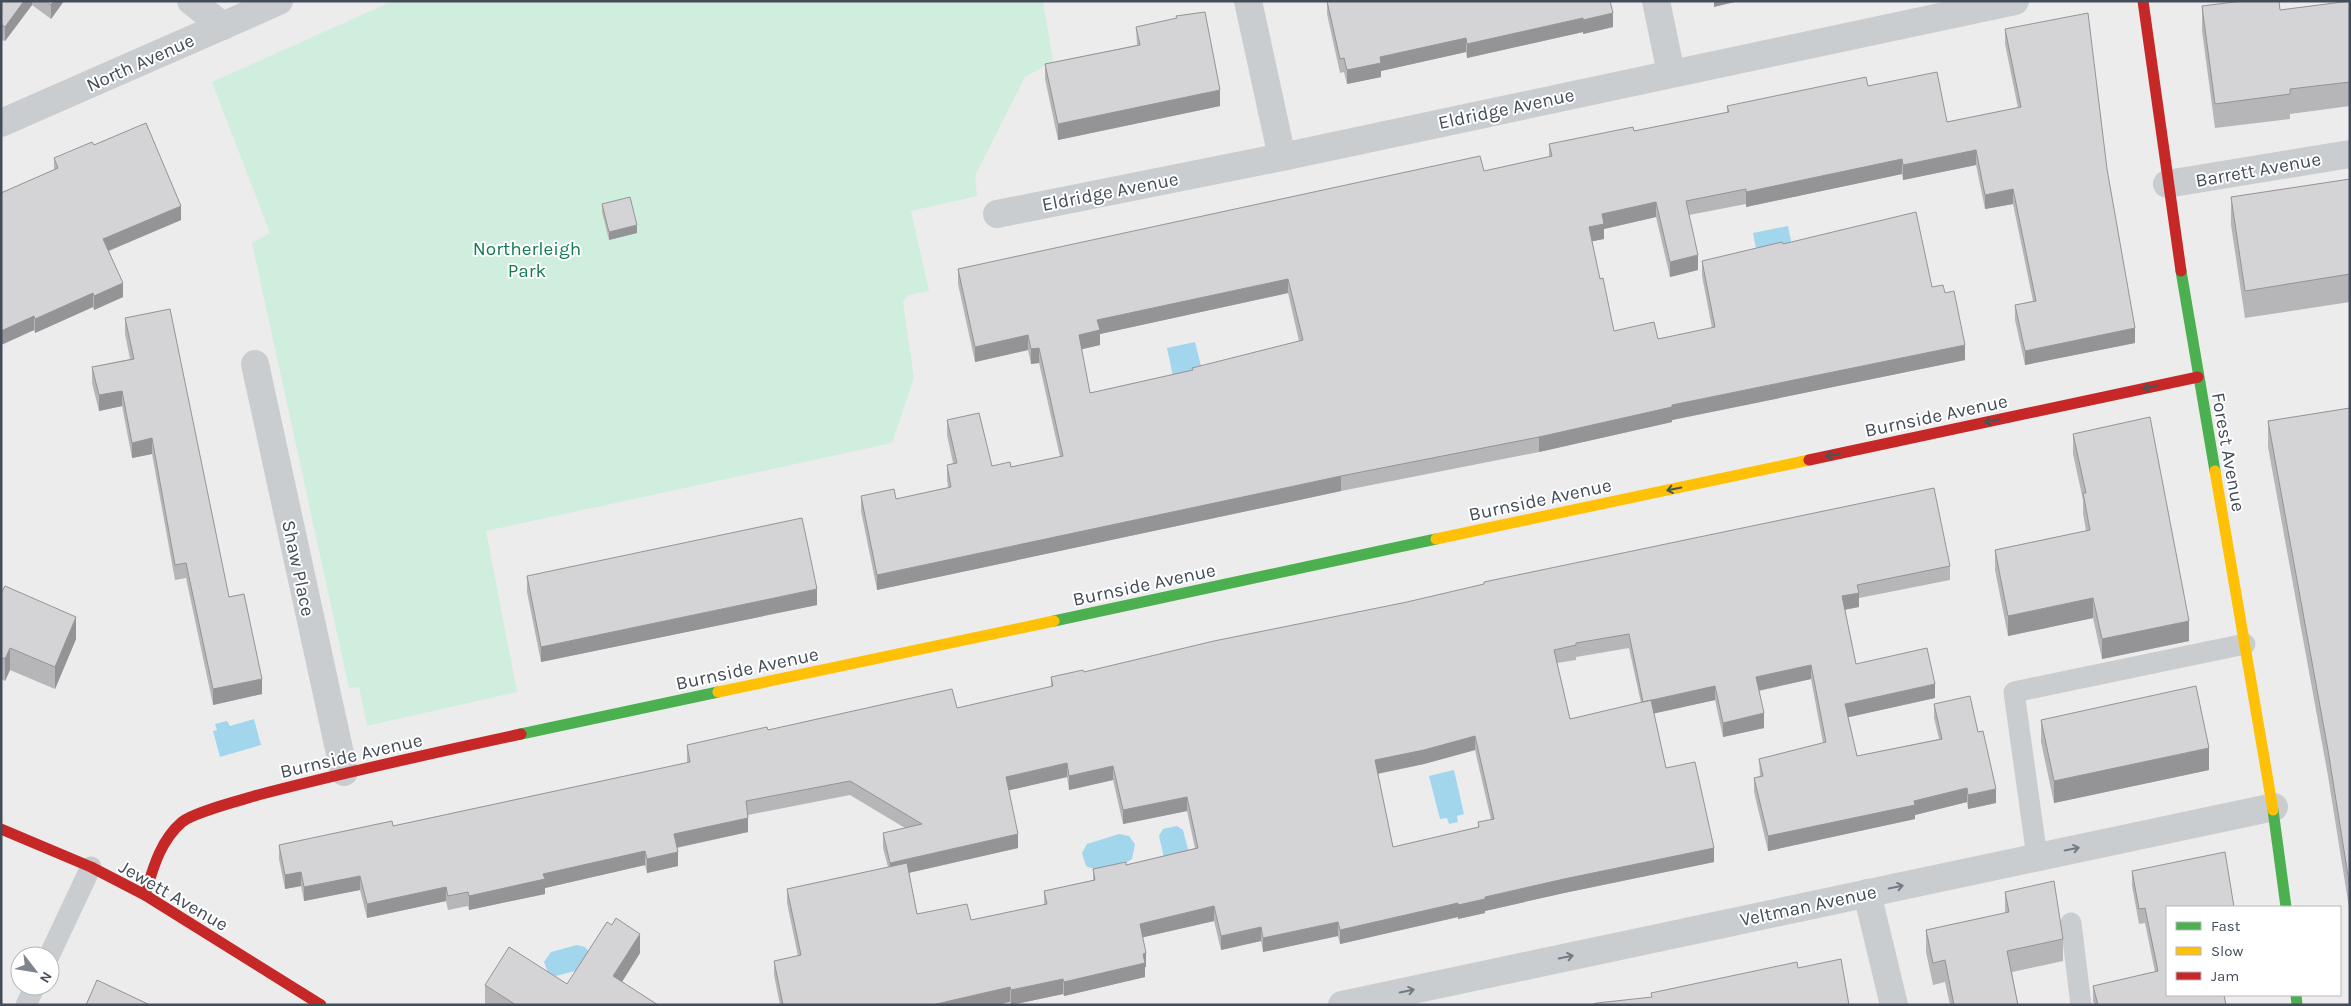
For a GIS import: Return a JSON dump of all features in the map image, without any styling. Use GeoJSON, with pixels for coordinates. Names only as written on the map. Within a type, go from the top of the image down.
{"type":"FeatureCollection","features":[{"type":"Feature","properties":{"kind":"street"},"geometry":{"type":"LineString","coordinates":[[192,1],[222,26]]}},
{"type":"Feature","properties":{"kind":"street","name":"North Avenue"},"geometry":{"type":"LineString","coordinates":[[1,123],[279,1]]}},
{"type":"Feature","properties":{"kind":"street"},"geometry":{"type":"LineString","coordinates":[[1248,1],[1282,157]]}},
{"type":"Feature","properties":{"kind":"street"},"geometry":{"type":"LineString","coordinates":[[1656,1],[1671,73]]}},
{"type":"Feature","properties":{"kind":"street","name":"Eldridge Avenue"},"geometry":{"type":"LineString","coordinates":[[996,214],[1282,157],[2015,1]]}},
{"type":"Feature","properties":{"kind":"street","name":"Forest Avenue"},"geometry":{"type":"LineString","coordinates":[[2143,1],[2167,184],[2198,377],[2274,807],[2286,906]]}},
{"type":"Feature","properties":{"kind":"street","name":"Barrett Avenue"},"geometry":{"type":"LineString","coordinates":[[2167,184],[2350,154]]}},
{"type":"Feature","properties":{"kind":"street","name":"Shaw Place"},"geometry":{"type":"LineString","coordinates":[[255,364],[344,772]]}},
{"type":"Feature","properties":{"kind":"street","name":"Burnside Avenue"},"geometry":{"type":"LineString","coordinates":[[144,895],[157,856],[168,836],[184,820],[230,803],[344,772],[2198,377]]}},
{"type":"Feature","properties":{"kind":"street","name":"Veltman Avenue"},"geometry":{"type":"LineString","coordinates":[[1357,1003],[2274,807]]}},
{"type":"Feature","properties":{"kind":"street","name":"Jewett Avenue"},"geometry":{"type":"LineString","coordinates":[[1,829],[91,867],[144,895],[321,1005]]}},
{"type":"Feature","properties":{"kind":"street"},"geometry":{"type":"LineString","coordinates":[[1867,893],[1894,1005]]}},
{"type":"Feature","properties":{"kind":"lane"},"geometry":{"type":"LineString","coordinates":[[2038,857],[2014,692],[2245,644]]}},
{"type":"Feature","properties":{"kind":"lane"},"geometry":{"type":"LineString","coordinates":[[54,946],[91,867]]}},
{"type":"Feature","properties":{"kind":"lane"},"geometry":{"type":"LineString","coordinates":[[2071,922],[2081,1005]]}},
{"type":"Feature","properties":{"kind":"green space","name":"Northerleigh Park"},"geometry":{"type":"Polygon","coordinates":[[[393,1],[1043,1],[1053,61],[1025,77],[975,176],[977,196],[911,211],[929,291],[909,295],[903,302],[914,378],[892,443],[486,531],[517,692],[367,726],[359,687],[349,688],[252,243],[270,233],[212,82],[393,1]]]}},
{"type":"Feature","properties":{"kind":"water"},"geometry":{"type":"Polygon","coordinates":[[[1788,226],[1792,246],[1757,254],[1753,233],[1788,226]]]}},
{"type":"Feature","properties":{"kind":"water"},"geometry":{"type":"Polygon","coordinates":[[[1195,342],[1202,370],[1173,376],[1167,348],[1195,342]]]}},
{"type":"Feature","properties":{"kind":"water"},"geometry":{"type":"Polygon","coordinates":[[[254,719],[261,745],[220,757],[213,731],[217,730],[215,724],[227,721],[230,726],[254,719]]]}},
{"type":"Feature","properties":{"kind":"water"},"geometry":{"type":"Polygon","coordinates":[[[1454,770],[1464,814],[1457,816],[1458,822],[1449,824],[1447,818],[1440,819],[1429,776],[1454,770]]]}},
{"type":"Feature","properties":{"kind":"water"},"geometry":{"type":"Polygon","coordinates":[[[1177,826],[1183,830],[1192,864],[1167,871],[1159,836],[1163,829],[1177,826]]]}},
{"type":"Feature","properties":{"kind":"water"},"geometry":{"type":"Polygon","coordinates":[[[1119,834],[1129,836],[1135,844],[1132,859],[1110,868],[1097,869],[1086,866],[1082,853],[1087,844],[1119,834]]]}},
{"type":"Feature","properties":{"kind":"water"},"geometry":{"type":"Polygon","coordinates":[[[577,945],[585,947],[590,953],[582,969],[556,976],[548,973],[544,962],[551,952],[577,945]]]}},
{"type":"Feature","properties":{"kind":"building"},"geometry":{"type":"Polygon","coordinates":[[[1,1],[24,1],[5,27],[2,25],[1,27],[1,1]]]}},
{"type":"Feature","properties":{"kind":"building"},"geometry":{"type":"Polygon","coordinates":[[[1327,1],[1610,1],[1613,13],[1467,44],[1466,38],[1380,57],[1381,63],[1347,70],[1344,58],[1340,59],[1327,1]]]}},
{"type":"Feature","properties":{"kind":"building"},"geometry":{"type":"Polygon","coordinates":[[[2242,1],[2279,1],[2280,10],[2350,1],[2350,82],[2290,89],[2290,94],[2215,104],[2202,6],[2242,1]]]}},
{"type":"Feature","properties":{"kind":"building"},"geometry":{"type":"Polygon","coordinates":[[[1205,12],[1220,90],[1058,124],[1045,64],[1140,45],[1136,27],[1177,18],[1176,16],[1205,12]]]}},
{"type":"Feature","properties":{"kind":"building"},"geometry":{"type":"Polygon","coordinates":[[[2088,13],[2107,169],[2135,328],[2025,351],[2015,305],[2036,301],[2013,189],[1985,195],[1976,150],[1903,165],[1902,159],[1746,192],[1746,189],[1686,201],[1698,255],[1670,262],[1656,202],[1602,214],[1604,224],[1589,227],[1600,279],[1603,278],[1614,331],[1654,322],[1658,339],[1715,327],[1702,261],[1782,242],[1783,244],[1916,212],[1932,287],[1943,285],[1945,293],[1954,291],[1965,345],[1672,405],[1672,407],[1539,437],[1341,476],[877,575],[861,496],[894,489],[896,499],[951,487],[947,465],[957,463],[947,420],[979,413],[992,466],[1010,462],[1011,467],[1063,456],[1039,348],[1031,349],[1028,335],[975,347],[958,269],[1480,156],[1484,171],[1552,156],[1549,144],[1633,127],[1634,131],[1729,112],[1727,106],[1866,77],[1868,86],[1937,72],[1947,122],[2021,107],[2005,29],[2088,13]],[[1288,279],[1097,320],[1100,330],[1079,335],[1090,393],[1193,370],[1192,368],[1303,340],[1288,279]]]}},
{"type":"Feature","properties":{"kind":"building"},"geometry":{"type":"Polygon","coordinates":[[[146,123],[181,206],[103,239],[123,283],[94,296],[93,293],[35,319],[34,316],[1,331],[1,193],[58,168],[54,158],[92,142],[94,145],[146,123]]]}},
{"type":"Feature","properties":{"kind":"building"},"geometry":{"type":"Polygon","coordinates":[[[2350,179],[2350,274],[2245,291],[2231,197],[2350,179]]]}},
{"type":"Feature","properties":{"kind":"building"},"geometry":{"type":"Polygon","coordinates":[[[630,197],[637,225],[609,232],[602,204],[630,197]]]}},
{"type":"Feature","properties":{"kind":"building"},"geometry":{"type":"Polygon","coordinates":[[[170,309],[229,597],[244,594],[262,679],[213,689],[186,563],[175,565],[152,438],[132,443],[122,391],[99,395],[92,367],[134,359],[125,318],[170,309]]]}},
{"type":"Feature","properties":{"kind":"building"},"geometry":{"type":"Polygon","coordinates":[[[2350,408],[2350,888],[2328,750],[2268,421],[2350,408]]]}},
{"type":"Feature","properties":{"kind":"building"},"geometry":{"type":"Polygon","coordinates":[[[2150,417],[2189,621],[2102,639],[2093,598],[2008,616],[1995,550],[2090,530],[2083,493],[2086,493],[2073,434],[2150,417]]]}},
{"type":"Feature","properties":{"kind":"building"},"geometry":{"type":"Polygon","coordinates":[[[1934,488],[1950,566],[1857,585],[1859,593],[1842,596],[1856,664],[1927,648],[1935,684],[1845,704],[1857,756],[1942,739],[1934,704],[1970,696],[1978,732],[1983,731],[1996,789],[1968,795],[1967,788],[1914,801],[1915,805],[1768,836],[1754,778],[1763,776],[1759,759],[1826,742],[1811,665],[1756,677],[1764,713],[1723,723],[1715,686],[1651,700],[1666,768],[1695,762],[1714,848],[1564,879],[1485,897],[1485,899],[1458,905],[1458,903],[1340,930],[1338,922],[1263,938],[1261,927],[1221,936],[1214,906],[1140,924],[1146,953],[1143,954],[1145,963],[1064,982],[1063,979],[1011,990],[1010,987],[932,1005],[783,1005],[774,961],[801,955],[787,889],[907,863],[917,914],[967,904],[971,920],[1047,904],[1044,891],[1095,880],[1093,869],[1126,862],[1126,865],[1198,848],[1187,797],[1123,810],[1113,766],[1069,776],[1067,763],[1006,777],[1018,834],[890,863],[883,833],[922,824],[850,781],[746,801],[748,818],[674,834],[678,852],[647,859],[645,851],[543,874],[545,879],[469,896],[468,892],[448,896],[446,887],[367,904],[360,876],[304,887],[301,872],[285,875],[279,845],[392,821],[393,826],[690,762],[687,745],[767,727],[768,730],[952,689],[957,708],[1053,686],[1051,677],[1083,670],[1084,672],[1214,641],[1407,602],[1484,584],[1484,582],[1934,488]],[[1629,634],[1576,643],[1576,645],[1554,650],[1570,719],[1643,702],[1629,634]],[[1475,736],[1424,750],[1375,760],[1393,847],[1479,827],[1478,822],[1494,819],[1475,736]]]}},
{"type":"Feature","properties":{"kind":"building"},"geometry":{"type":"Polygon","coordinates":[[[802,518],[817,589],[541,647],[527,576],[802,518]]]}},
{"type":"Feature","properties":{"kind":"building"},"geometry":{"type":"Polygon","coordinates":[[[5,586],[76,617],[55,667],[10,648],[5,659],[1,657],[1,593],[5,586]]]}},
{"type":"Feature","properties":{"kind":"building"},"geometry":{"type":"Polygon","coordinates":[[[2196,686],[2209,748],[2054,781],[2041,720],[2196,686]]]}},
{"type":"Feature","properties":{"kind":"building"},"geometry":{"type":"Polygon","coordinates":[[[2225,852],[2234,906],[2166,906],[2166,996],[2224,996],[2226,1005],[2098,1005],[2093,986],[2158,971],[2145,908],[2139,909],[2132,871],[2225,852]]]}},
{"type":"Feature","properties":{"kind":"building"},"geometry":{"type":"Polygon","coordinates":[[[2054,881],[2063,939],[2007,951],[2018,1005],[1954,1005],[1945,960],[1933,963],[1926,930],[2009,912],[2005,892],[2054,881]]]}},
{"type":"Feature","properties":{"kind":"building"},"geometry":{"type":"Polygon","coordinates":[[[616,918],[640,934],[613,976],[658,1005],[516,1005],[485,985],[509,947],[567,984],[607,922],[612,925],[616,918]]]}},
{"type":"Feature","properties":{"kind":"building"},"geometry":{"type":"Polygon","coordinates":[[[1841,959],[1849,1005],[1590,1005],[1652,997],[1651,993],[1797,962],[1798,968],[1841,959]]]}},
{"type":"Feature","properties":{"kind":"building"},"geometry":{"type":"Polygon","coordinates":[[[97,980],[150,1005],[86,1005],[97,980]]]}},
{"type":"Feature","properties":{"kind":"traffic: fast"},"geometry":{"type":"LineString","coordinates":[[2181,271],[2215,471]]}},
{"type":"Feature","properties":{"kind":"traffic: fast"},"geometry":{"type":"LineString","coordinates":[[1054,621],[1436,539]]}},
{"type":"Feature","properties":{"kind":"traffic: fast"},"geometry":{"type":"LineString","coordinates":[[521,734],[718,692]]}},
{"type":"Feature","properties":{"kind":"traffic: fast"},"geometry":{"type":"LineString","coordinates":[[2273,810],[2286,906]]}},
{"type":"Feature","properties":{"kind":"traffic: fast"},"geometry":{"type":"LineString","coordinates":[[2296,996],[2297,1005]]}},
{"type":"Feature","properties":{"kind":"traffic: slow"},"geometry":{"type":"LineString","coordinates":[[1436,539],[1809,460]]}},
{"type":"Feature","properties":{"kind":"traffic: slow"},"geometry":{"type":"LineString","coordinates":[[2215,471],[2273,810]]}},
{"type":"Feature","properties":{"kind":"traffic: slow"},"geometry":{"type":"LineString","coordinates":[[718,692],[1054,621]]}},
{"type":"Feature","properties":{"kind":"traffic: jam"},"geometry":{"type":"LineString","coordinates":[[2143,1],[2181,271]]}},
{"type":"Feature","properties":{"kind":"traffic: jam"},"geometry":{"type":"LineString","coordinates":[[1809,460],[2198,377]]}},
{"type":"Feature","properties":{"kind":"traffic: jam"},"geometry":{"type":"LineString","coordinates":[[145,895],[158,856],[168,838],[182,822],[197,814],[258,795],[323,778],[521,734]]}},
{"type":"Feature","properties":{"kind":"traffic: jam"},"geometry":{"type":"LineString","coordinates":[[1,829],[91,867],[145,895],[321,1005]]}}]}
